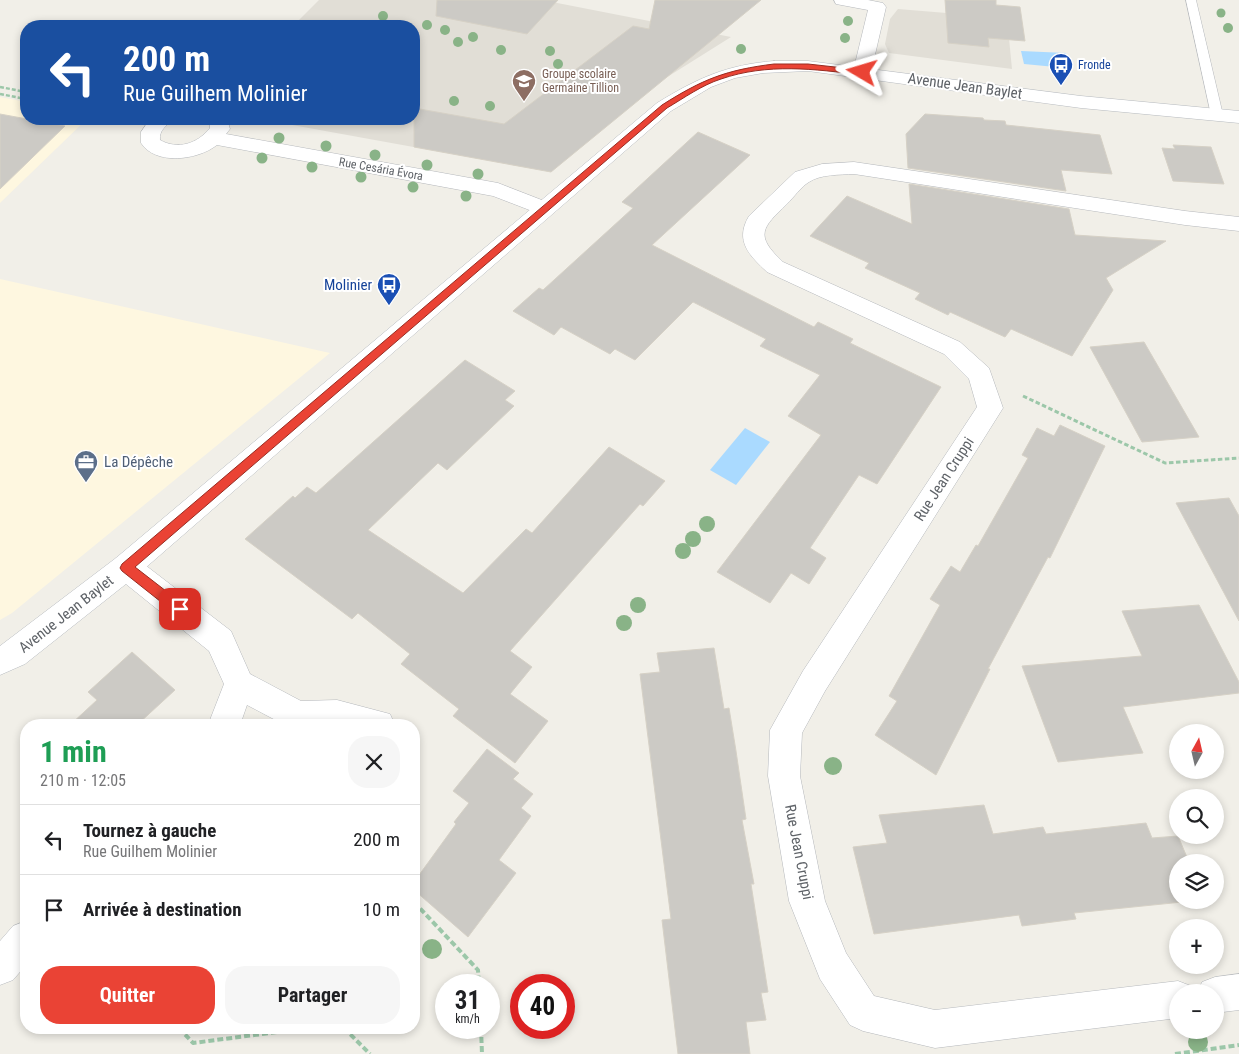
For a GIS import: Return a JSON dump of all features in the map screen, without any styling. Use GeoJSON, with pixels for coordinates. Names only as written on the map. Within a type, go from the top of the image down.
{"type":"FeatureCollection","features":[{"type":"Feature","properties":{"kind":"street"},"geometry":{"type":"LineString","coordinates":[[842,0],[885,3],[863,62],[862,72]]}},
{"type":"Feature","properties":{"kind":"street","name":"Avenue Jean Baylet"},"geometry":{"type":"LineString","coordinates":[[0,661],[14,654],[126,568],[664,107],[692,89],[718,77],[774,66],[808,66],[1081,102],[1228,116]]}},
{"type":"Feature","properties":{"kind":"street","name":"Rue Cesária Évora"},"geometry":{"type":"LineString","coordinates":[[155,125],[150,130],[149,137],[158,148],[177,152],[200,147],[216,128],[498,190],[545,208]]}},
{"type":"Feature","properties":{"kind":"street","name":"Rue Jean Cruppi"},"geometry":{"type":"LineString","coordinates":[[1169,1001],[935,1029],[862,1012],[833,966],[807,901],[784,776],[786,730],[814,681],[990,408],[980,375],[952,348],[775,267],[757,250],[754,237],[758,221],[802,177],[822,170],[854,168],[1185,218],[1239,224]]}},
{"type":"Feature","properties":{"kind":"street"},"geometry":{"type":"LineString","coordinates":[[126,568],[220,641],[239,684],[296,719]]}},
{"type":"Feature","properties":{"kind":"street"},"geometry":{"type":"LineString","coordinates":[[226,719],[239,684]]}},
{"type":"Feature","properties":{"kind":"street"},"geometry":{"type":"LineString","coordinates":[[312,719],[337,715],[354,719]]}},
{"type":"Feature","properties":{"kind":"street"},"geometry":{"type":"LineString","coordinates":[[0,966],[20,945]]}},
{"type":"Feature","properties":{"kind":"street"},"geometry":{"type":"LineString","coordinates":[[1224,994],[1239,992]]}},
{"type":"Feature","properties":{"kind":"lane"},"geometry":{"type":"LineString","coordinates":[[1191,0],[1228,116]]}},
{"type":"Feature","properties":{"kind":"path"},"geometry":{"type":"LineString","coordinates":[[0,87],[20,91]]}},
{"type":"Feature","properties":{"kind":"path"},"geometry":{"type":"LineString","coordinates":[[0,94],[20,98]]}},
{"type":"Feature","properties":{"kind":"path"},"geometry":{"type":"LineString","coordinates":[[980,375],[1165,463],[1239,458]]}},
{"type":"Feature","properties":{"kind":"path"},"geometry":{"type":"LineString","coordinates":[[420,908],[478,970],[478,974]]}},
{"type":"Feature","properties":{"kind":"path"},"geometry":{"type":"LineString","coordinates":[[184,1034],[193,1043],[262,1034]]}},
{"type":"Feature","properties":{"kind":"path"},"geometry":{"type":"LineString","coordinates":[[350,1034],[370,1054]]}},
{"type":"Feature","properties":{"kind":"path"},"geometry":{"type":"LineString","coordinates":[[481,1039],[482,1054]]}},
{"type":"Feature","properties":{"kind":"path"},"geometry":{"type":"LineString","coordinates":[[1175,1054],[1239,1046]]}},
{"type":"Feature","properties":{"kind":"shaded area","name":"Groupe scolaire Germaine Tillion"},"geometry":{"type":"Polygon","coordinates":[[[319,0],[542,0],[731,37],[653,86],[551,172],[292,125],[420,125],[420,20],[299,20],[319,0]]]}},
{"type":"Feature","properties":{"kind":"shaded area"},"geometry":{"type":"Polygon","coordinates":[[[898,9],[1007,18],[1012,69],[889,53],[885,44],[890,19],[898,9]]]}},
{"type":"Feature","properties":{"kind":"shaded area"},"geometry":{"type":"Polygon","coordinates":[[[0,97],[20,101],[20,125],[81,125],[0,203],[0,97]]]}},
{"type":"Feature","properties":{"kind":"shaded area","name":"La Dépêche"},"geometry":{"type":"Polygon","coordinates":[[[0,279],[330,353],[12,613],[0,620],[0,279]]]}},
{"type":"Feature","properties":{"kind":"water"},"geometry":{"type":"Polygon","coordinates":[[[1021,51],[1066,53],[1067,58],[1064,58],[1066,68],[1024,64],[1021,51]]]}},
{"type":"Feature","properties":{"kind":"water"},"geometry":{"type":"Polygon","coordinates":[[[745,428],[770,442],[736,485],[710,470],[745,428]]]}},
{"type":"Feature","properties":{"kind":"building"},"geometry":{"type":"Polygon","coordinates":[[[437,0],[558,0],[527,34],[436,16],[437,0]]]}},
{"type":"Feature","properties":{"kind":"building"},"geometry":{"type":"Polygon","coordinates":[[[655,0],[761,0],[551,172],[414,147],[414,125],[420,125],[420,109],[504,124],[633,26],[649,29],[655,0]]]}},
{"type":"Feature","properties":{"kind":"building"},"geometry":{"type":"Polygon","coordinates":[[[945,0],[996,0],[996,5],[1020,7],[1025,41],[988,38],[989,47],[948,43],[945,0]]]}},
{"type":"Feature","properties":{"kind":"building"},"geometry":{"type":"Polygon","coordinates":[[[0,114],[20,118],[20,125],[65,126],[0,189],[0,114]]]}},
{"type":"Feature","properties":{"kind":"building"},"geometry":{"type":"Polygon","coordinates":[[[925,114],[983,118],[984,120],[1005,121],[1006,125],[1100,135],[1112,174],[1061,170],[1066,191],[908,168],[906,134],[925,114]]]}},
{"type":"Feature","properties":{"kind":"building"},"geometry":{"type":"Polygon","coordinates":[[[698,132],[750,155],[652,245],[814,327],[818,322],[853,339],[850,343],[941,387],[877,484],[859,475],[810,548],[826,558],[809,584],[791,573],[770,603],[717,572],[821,435],[788,416],[820,375],[760,346],[766,339],[693,302],[635,360],[615,349],[610,354],[561,327],[554,335],[513,311],[539,288],[543,290],[633,208],[622,202],[698,132]]]}},
{"type":"Feature","properties":{"kind":"building"},"geometry":{"type":"Polygon","coordinates":[[[1173,145],[1211,147],[1224,184],[1173,181],[1162,148],[1175,149],[1173,145]]]}},
{"type":"Feature","properties":{"kind":"building"},"geometry":{"type":"Polygon","coordinates":[[[909,184],[1069,209],[1075,235],[1166,241],[1106,278],[1113,290],[1072,356],[1011,329],[1005,337],[950,312],[948,315],[915,299],[920,293],[865,268],[869,263],[810,236],[847,196],[912,224],[909,184]]]}},
{"type":"Feature","properties":{"kind":"building"},"geometry":{"type":"Polygon","coordinates":[[[1144,342],[1199,437],[1142,442],[1090,347],[1144,342]]]}},
{"type":"Feature","properties":{"kind":"building"},"geometry":{"type":"Polygon","coordinates":[[[465,360],[515,391],[505,400],[514,406],[447,470],[438,463],[368,530],[463,593],[526,529],[532,533],[609,447],[665,481],[643,506],[640,504],[510,651],[532,667],[510,694],[548,721],[515,763],[453,716],[459,709],[401,664],[410,654],[358,613],[352,619],[245,539],[293,496],[295,498],[307,487],[316,493],[465,360]]]}},
{"type":"Feature","properties":{"kind":"building"},"geometry":{"type":"Polygon","coordinates":[[[1060,425],[1105,446],[1050,558],[1048,557],[988,669],[990,669],[936,775],[875,735],[897,701],[889,696],[940,605],[930,599],[951,566],[960,572],[976,545],[978,546],[1028,458],[1022,455],[1037,428],[1054,436],[1060,425]]]}},
{"type":"Feature","properties":{"kind":"building"},"geometry":{"type":"Polygon","coordinates":[[[1229,498],[1239,516],[1239,621],[1176,503],[1229,498]]]}},
{"type":"Feature","properties":{"kind":"building"},"geometry":{"type":"Polygon","coordinates":[[[1199,605],[1239,682],[1239,693],[1123,707],[1143,753],[1058,762],[1022,666],[1142,656],[1122,611],[1199,605]]]}},
{"type":"Feature","properties":{"kind":"building"},"geometry":{"type":"Polygon","coordinates":[[[714,648],[724,709],[729,708],[746,819],[742,820],[754,884],[751,884],[768,992],[761,993],[766,1020],[746,1022],[750,1054],[678,1054],[662,920],[671,919],[640,674],[660,672],[657,653],[714,648]]]}},
{"type":"Feature","properties":{"kind":"building"},"geometry":{"type":"Polygon","coordinates":[[[132,652],[175,690],[144,719],[76,719],[97,700],[88,692],[132,652]]]}},
{"type":"Feature","properties":{"kind":"building"},"geometry":{"type":"Polygon","coordinates":[[[487,749],[519,773],[513,779],[533,794],[521,808],[531,816],[499,860],[516,873],[468,937],[420,895],[420,874],[456,824],[454,822],[469,803],[453,791],[487,749]]]}},
{"type":"Feature","properties":{"kind":"building"},"geometry":{"type":"Polygon","coordinates":[[[984,805],[993,834],[1043,827],[1046,834],[1146,823],[1152,838],[1169,837],[1169,844],[1181,844],[1186,854],[1169,854],[1169,903],[1074,913],[1076,919],[1022,926],[1019,915],[874,934],[853,847],[887,843],[879,815],[984,805]]]}},
{"type":"Feature","properties":{"kind":"place","name":"Fronde"},"geometry":{"type":"Point","coordinates":[1061,86]}},
{"type":"Feature","properties":{"kind":"place","name":"Groupe scolaire Germaine Tillion"},"geometry":{"type":"Point","coordinates":[524,102]}},
{"type":"Feature","properties":{"kind":"place","name":"Molinier"},"geometry":{"type":"Point","coordinates":[389,306]}},
{"type":"Feature","properties":{"kind":"place","name":"La Dépêche"},"geometry":{"type":"Point","coordinates":[86,483]}},
{"type":"Feature","properties":{"kind":"route"},"geometry":{"type":"LineString","coordinates":[[180,609],[126,568],[664,107],[692,89],[718,77],[746,70],[774,66],[808,66],[862,72]]}}]}
